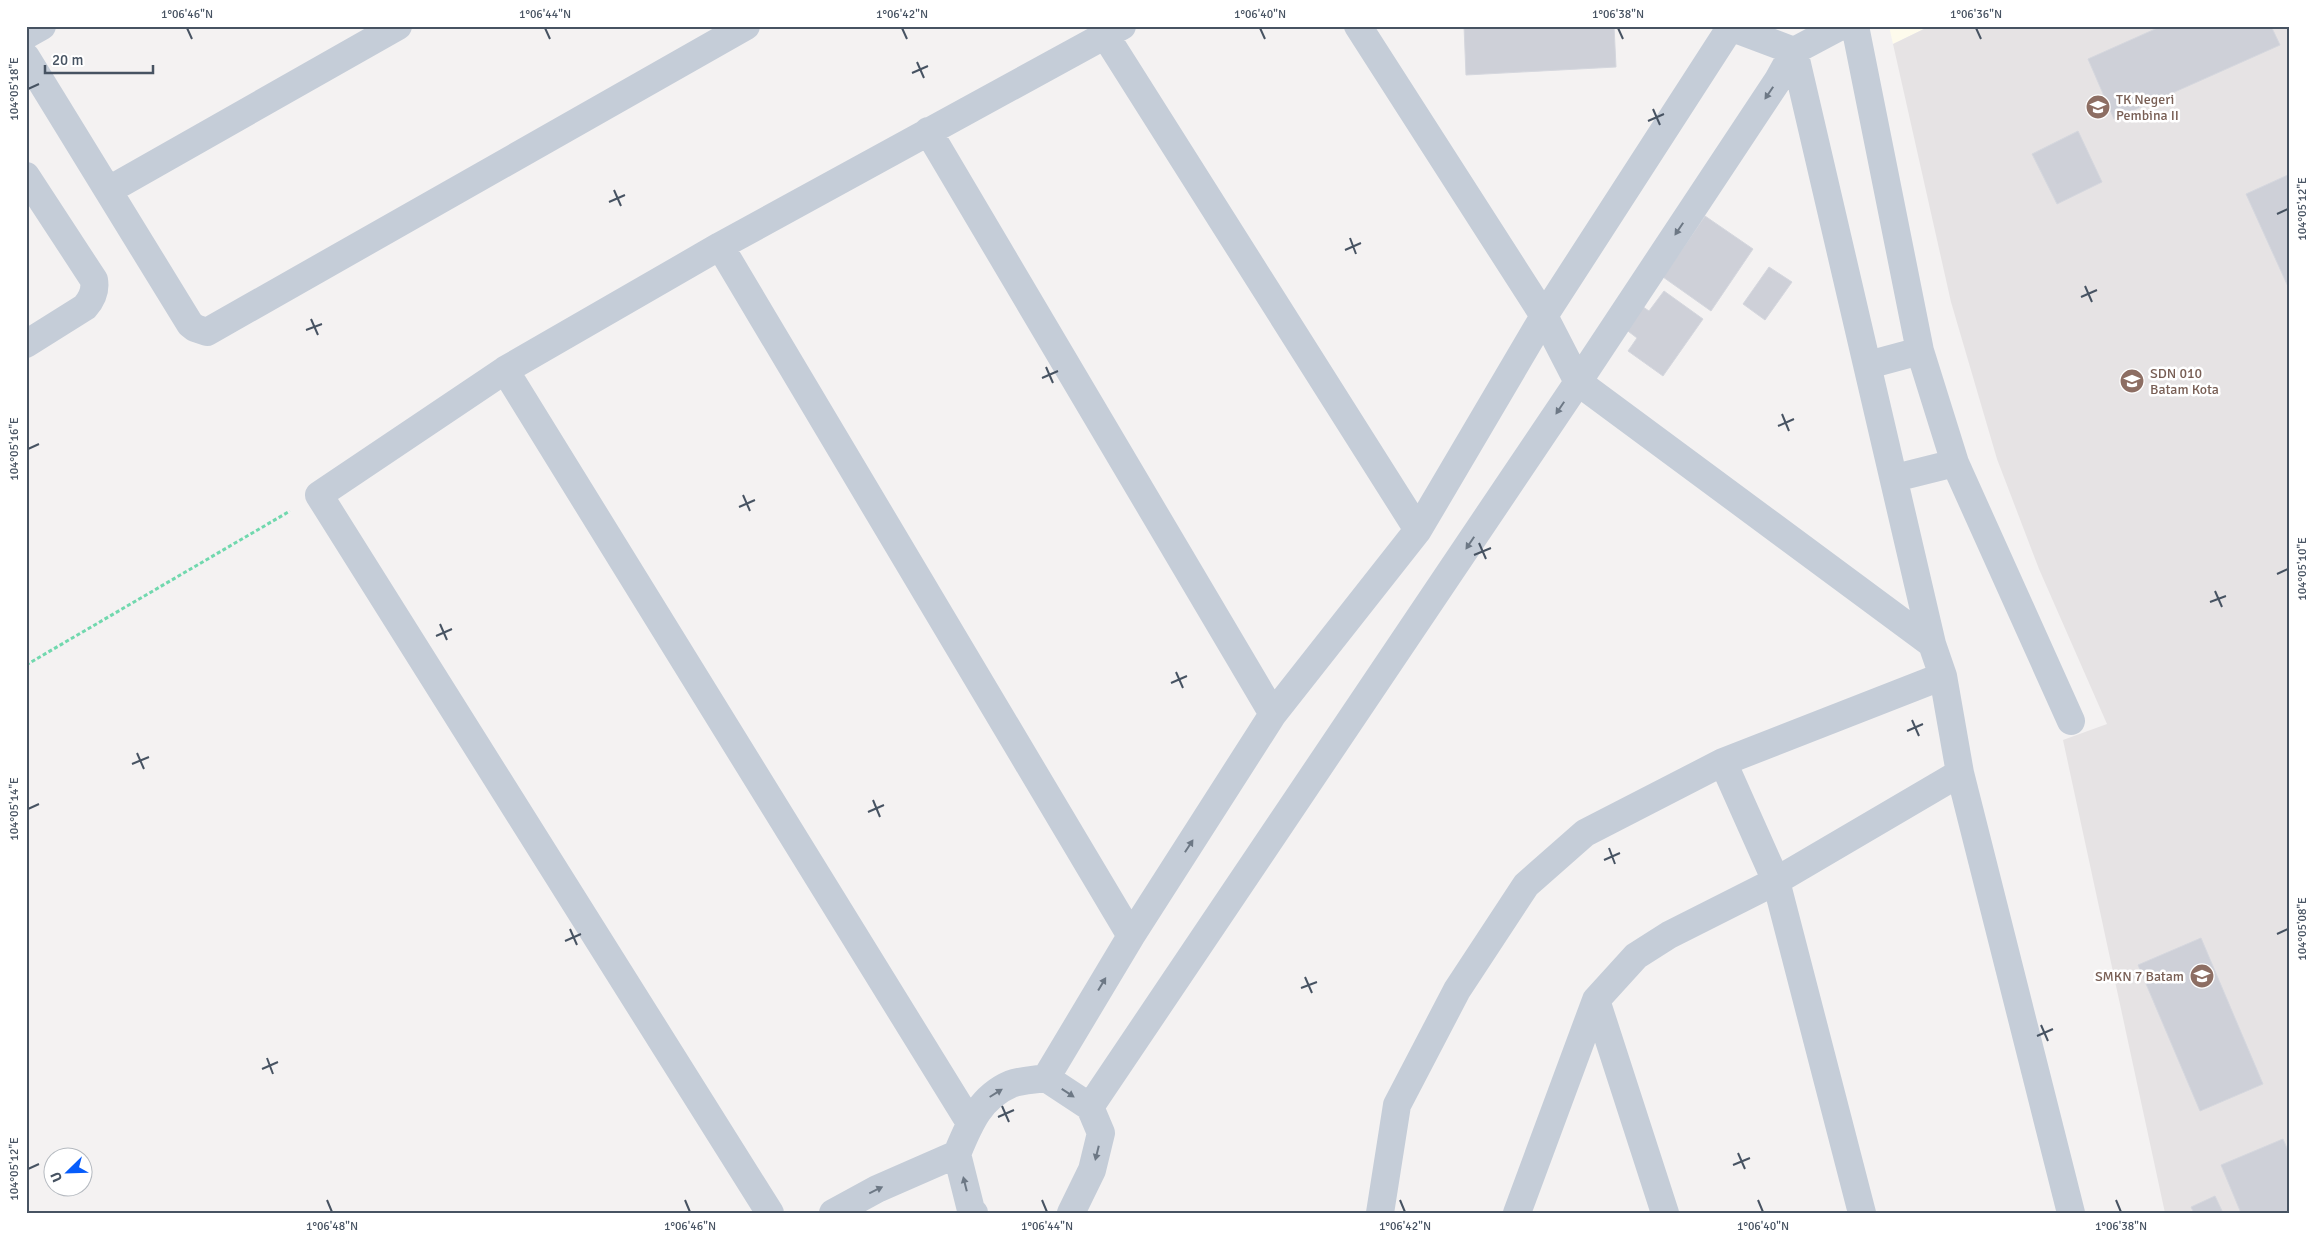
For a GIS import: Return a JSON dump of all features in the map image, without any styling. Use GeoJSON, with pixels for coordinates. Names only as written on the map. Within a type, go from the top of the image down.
{"type":"FeatureCollection","features":[{"type":"Feature","properties":{"kind":"street"},"geometry":{"type":"LineString","coordinates":[[26,35],[42,26]]}},
{"type":"Feature","properties":{"kind":"street"},"geometry":{"type":"LineString","coordinates":[[109,190],[398,26]]}},
{"type":"Feature","properties":{"kind":"street"},"geometry":{"type":"LineString","coordinates":[[1358,26],[1544,316],[1578,382],[1932,644]]}},
{"type":"Feature","properties":{"kind":"street"},"geometry":{"type":"LineString","coordinates":[[1090,1107],[1578,382],[1772,88],[1794,51],[1841,26]]}},
{"type":"Feature","properties":{"kind":"street"},"geometry":{"type":"LineString","coordinates":[[1855,26],[1920,351],[1955,463],[2071,721]]}},
{"type":"Feature","properties":{"kind":"street"},"geometry":{"type":"LineString","coordinates":[[26,57],[190,324],[206,332],[743,27]]}},
{"type":"Feature","properties":{"kind":"street"},"geometry":{"type":"LineString","coordinates":[[1046,1078],[1131,936],[1273,714],[1418,530],[1544,316],[1729,27],[1794,51]]}},
{"type":"Feature","properties":{"kind":"street"},"geometry":{"type":"LineString","coordinates":[[770,1213],[319,495],[505,370],[720,246],[1113,31],[1418,530]]}},
{"type":"Feature","properties":{"kind":"street"},"geometry":{"type":"LineString","coordinates":[[1794,51],[1895,478],[1932,644],[1943,676],[1960,773],[2071,1213]]}},
{"type":"Feature","properties":{"kind":"street"},"geometry":{"type":"LineString","coordinates":[[928,131],[1273,714]]}},
{"type":"Feature","properties":{"kind":"street"},"geometry":{"type":"LineString","coordinates":[[26,176],[94,280],[94,291],[85,307],[26,344]]}},
{"type":"Feature","properties":{"kind":"street"},"geometry":{"type":"LineString","coordinates":[[720,246],[1131,936]]}},
{"type":"Feature","properties":{"kind":"street"},"geometry":{"type":"LineString","coordinates":[[1868,365],[1920,351]]}},
{"type":"Feature","properties":{"kind":"street"},"geometry":{"type":"LineString","coordinates":[[505,370],[970,1122]]}},
{"type":"Feature","properties":{"kind":"street"},"geometry":{"type":"LineString","coordinates":[[1895,478],[1955,463]]}},
{"type":"Feature","properties":{"kind":"street"},"geometry":{"type":"LineString","coordinates":[[1380,1213],[1397,1105],[1457,990],[1526,885],[1585,833],[1723,762],[1943,676]]}},
{"type":"Feature","properties":{"kind":"street"},"geometry":{"type":"LineString","coordinates":[[1723,762],[1776,881],[1862,1213]]}},
{"type":"Feature","properties":{"kind":"street"},"geometry":{"type":"LineString","coordinates":[[1517,1213],[1596,1000],[1636,956],[1669,934],[1776,881],[1960,773]]}},
{"type":"Feature","properties":{"kind":"street"},"geometry":{"type":"LineString","coordinates":[[1596,1000],[1665,1213]]}},
{"type":"Feature","properties":{"kind":"street"},"geometry":{"type":"LineString","coordinates":[[969,1212],[957,1154],[970,1122],[986,1099],[1011,1084],[1046,1078],[1090,1107],[1101,1134],[1092,1170],[1071,1213]]}},
{"type":"Feature","properties":{"kind":"street"},"geometry":{"type":"LineString","coordinates":[[833,1213],[877,1189],[957,1154]]}},
{"type":"Feature","properties":{"kind":"path"},"geometry":{"type":"LineString","coordinates":[[26,665],[319,495]]}},
{"type":"Feature","properties":{"kind":"shaded area"},"geometry":{"type":"Polygon","coordinates":[[[1889,26],[1930,26],[1893,44],[1889,26]]]}},
{"type":"Feature","properties":{"kind":"shaded area"},"geometry":{"type":"Polygon","coordinates":[[[1930,26],[2290,26],[2290,1213],[2165,1213],[2063,740],[2107,724],[2039,569],[1997,459],[1951,302],[1893,44],[1930,26]]]}},
{"type":"Feature","properties":{"kind":"building"},"geometry":{"type":"Polygon","coordinates":[[[1464,26],[1614,26],[1616,67],[1466,75],[1464,26]]]}},
{"type":"Feature","properties":{"kind":"building"},"geometry":{"type":"Polygon","coordinates":[[[2162,26],[2271,26],[2280,45],[2114,119],[2088,59],[2162,26]]]}},
{"type":"Feature","properties":{"kind":"building"},"geometry":{"type":"Polygon","coordinates":[[[2078,131],[2102,182],[2057,204],[2032,154],[2078,131]]]}},
{"type":"Feature","properties":{"kind":"building"},"geometry":{"type":"Polygon","coordinates":[[[2290,174],[2290,291],[2246,194],[2290,174]]]}},
{"type":"Feature","properties":{"kind":"building"},"geometry":{"type":"Polygon","coordinates":[[[1705,216],[1753,249],[1711,311],[1663,277],[1705,216]]]}},
{"type":"Feature","properties":{"kind":"building"},"geometry":{"type":"Polygon","coordinates":[[[1769,267],[1792,282],[1765,320],[1743,304],[1769,267]]]}},
{"type":"Feature","properties":{"kind":"building"},"geometry":{"type":"Polygon","coordinates":[[[1664,291],[1703,319],[1663,376],[1628,351],[1637,338],[1620,325],[1636,302],[1649,311],[1664,291]]]}},
{"type":"Feature","properties":{"kind":"building"},"geometry":{"type":"Polygon","coordinates":[[[2201,938],[2263,1084],[2200,1111],[2138,965],[2201,938]]]}},
{"type":"Feature","properties":{"kind":"building"},"geometry":{"type":"Polygon","coordinates":[[[2283,1139],[2290,1155],[2290,1213],[2241,1213],[2221,1165],[2283,1139]]]}},
{"type":"Feature","properties":{"kind":"building"},"geometry":{"type":"Polygon","coordinates":[[[2215,1196],[2223,1213],[2194,1213],[2191,1207],[2215,1196]]]}},
{"type":"Feature","properties":{"kind":"place","name":"TK Negeri Pembina II"},"geometry":{"type":"Point","coordinates":[2098,107]}},
{"type":"Feature","properties":{"kind":"place","name":"SDN 010 Batam Kota"},"geometry":{"type":"Point","coordinates":[2132,381]}},
{"type":"Feature","properties":{"kind":"place","name":"SMKN 7 Batam"},"geometry":{"type":"Point","coordinates":[2202,976]}}]}
